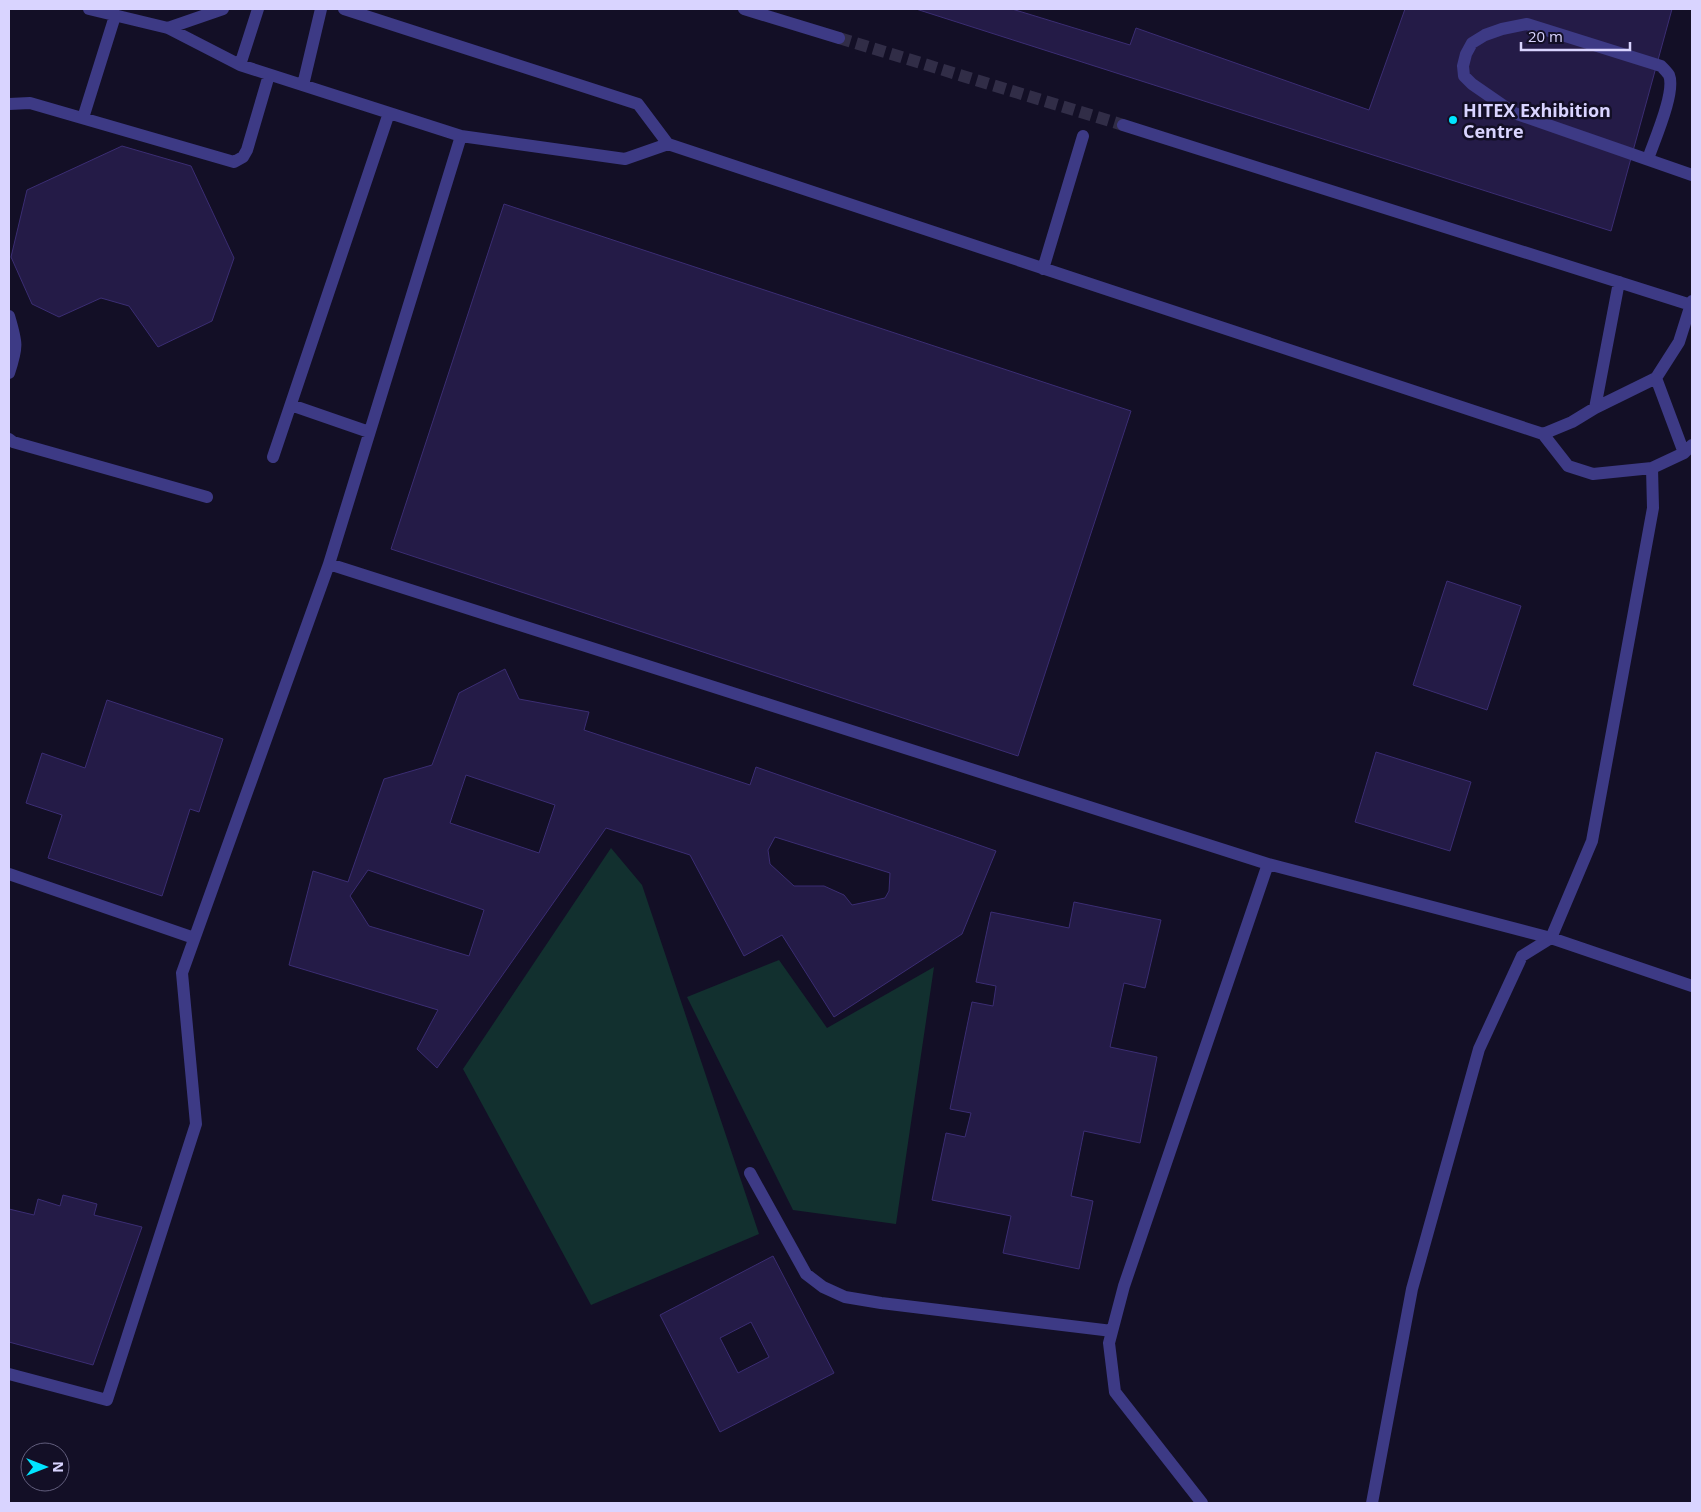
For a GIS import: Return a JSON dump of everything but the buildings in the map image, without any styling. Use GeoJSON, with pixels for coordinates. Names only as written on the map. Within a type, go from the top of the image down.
{"type":"FeatureCollection","features":[{"type":"Feature","properties":{"kind":"lane"},"geometry":{"type":"LineString","coordinates":[[89,9],[168,28],[240,65],[461,136],[625,159],[668,144]]}},
{"type":"Feature","properties":{"kind":"lane"},"geometry":{"type":"LineString","coordinates":[[168,28],[223,9]]}},
{"type":"Feature","properties":{"kind":"lane"},"geometry":{"type":"LineString","coordinates":[[240,65],[258,9]]}},
{"type":"Feature","properties":{"kind":"lane"},"geometry":{"type":"LineString","coordinates":[[303,85],[321,9]]}},
{"type":"Feature","properties":{"kind":"lane"},"geometry":{"type":"LineString","coordinates":[[344,9],[638,104],[668,144],[1543,434],[1568,466],[1593,474],[1652,468],[1688,449],[1656,378]]}},
{"type":"Feature","properties":{"kind":"lane"},"geometry":{"type":"LineString","coordinates":[[744,9],[839,38]]}},
{"type":"Feature","properties":{"kind":"lane"},"geometry":{"type":"LineString","coordinates":[[83,118],[115,16]]}},
{"type":"Feature","properties":{"kind":"lane"},"geometry":{"type":"LineString","coordinates":[[1648,159],[1669,96],[1669,74],[1661,66],[1527,24],[1502,29],[1485,35],[1472,43],[1466,54],[1463,66],[1464,76],[1472,84],[1514,113],[1692,175]]}},
{"type":"Feature","properties":{"kind":"lane"},"geometry":{"type":"LineString","coordinates":[[9,104],[30,103],[234,162],[243,157],[247,150],[269,74]]}},
{"type":"Feature","properties":{"kind":"lane"},"geometry":{"type":"LineString","coordinates":[[273,458],[389,113]]}},
{"type":"Feature","properties":{"kind":"lane"},"geometry":{"type":"LineString","coordinates":[[1123,125],[1619,282],[1692,303],[1679,342],[1656,378],[1595,408],[1572,422],[1543,434]]}},
{"type":"Feature","properties":{"kind":"lane"},"geometry":{"type":"LineString","coordinates":[[9,1374],[107,1400],[196,1124],[182,972],[328,564],[461,136]]}},
{"type":"Feature","properties":{"kind":"lane"},"geometry":{"type":"LineString","coordinates":[[1043,269],[1083,136]]}},
{"type":"Feature","properties":{"kind":"lane"},"geometry":{"type":"LineString","coordinates":[[1595,408],[1619,282]]}},
{"type":"Feature","properties":{"kind":"lane"},"geometry":{"type":"LineString","coordinates":[[9,316],[15,333],[16,352],[9,373]]}},
{"type":"Feature","properties":{"kind":"lane"},"geometry":{"type":"LineString","coordinates":[[291,405],[369,432]]}},
{"type":"Feature","properties":{"kind":"lane"},"geometry":{"type":"LineString","coordinates":[[9,439],[13,442],[206,497]]}},
{"type":"Feature","properties":{"kind":"lane"},"geometry":{"type":"LineString","coordinates":[[1372,1503],[1412,1288],[1479,1049],[1522,956],[1551,938],[1592,841],[1653,508],[1652,468]]}},
{"type":"Feature","properties":{"kind":"lane"},"geometry":{"type":"LineString","coordinates":[[328,564],[1268,864],[1551,938],[1692,986]]}},
{"type":"Feature","properties":{"kind":"lane"},"geometry":{"type":"LineString","coordinates":[[1202,1503],[1115,1392],[1109,1343],[1124,1286],[1268,864]]}},
{"type":"Feature","properties":{"kind":"lane"},"geometry":{"type":"LineString","coordinates":[[9,874],[194,938]]}},
{"type":"Feature","properties":{"kind":"lane"},"geometry":{"type":"LineString","coordinates":[[750,1173],[806,1274],[823,1287],[845,1297],[1112,1331]]}},
{"type":"Feature","properties":{"kind":"green space"},"geometry":{"type":"Polygon","coordinates":[[[611,848],[642,885],[759,1234],[591,1305],[463,1069],[611,848]]]}},
{"type":"Feature","properties":{"kind":"green space"},"geometry":{"type":"Polygon","coordinates":[[[779,960],[827,1028],[934,967],[896,1224],[793,1210],[687,997],[779,960]]]}},
{"type":"Feature","properties":{"kind":"tunnel"},"geometry":{"type":"LineString","coordinates":[[839,38],[1123,125]]}},
{"type":"Feature","properties":{"kind":"place","name":"HITEX Exhibition Centre"},"geometry":{"type":"Point","coordinates":[1453,120]}}]}
